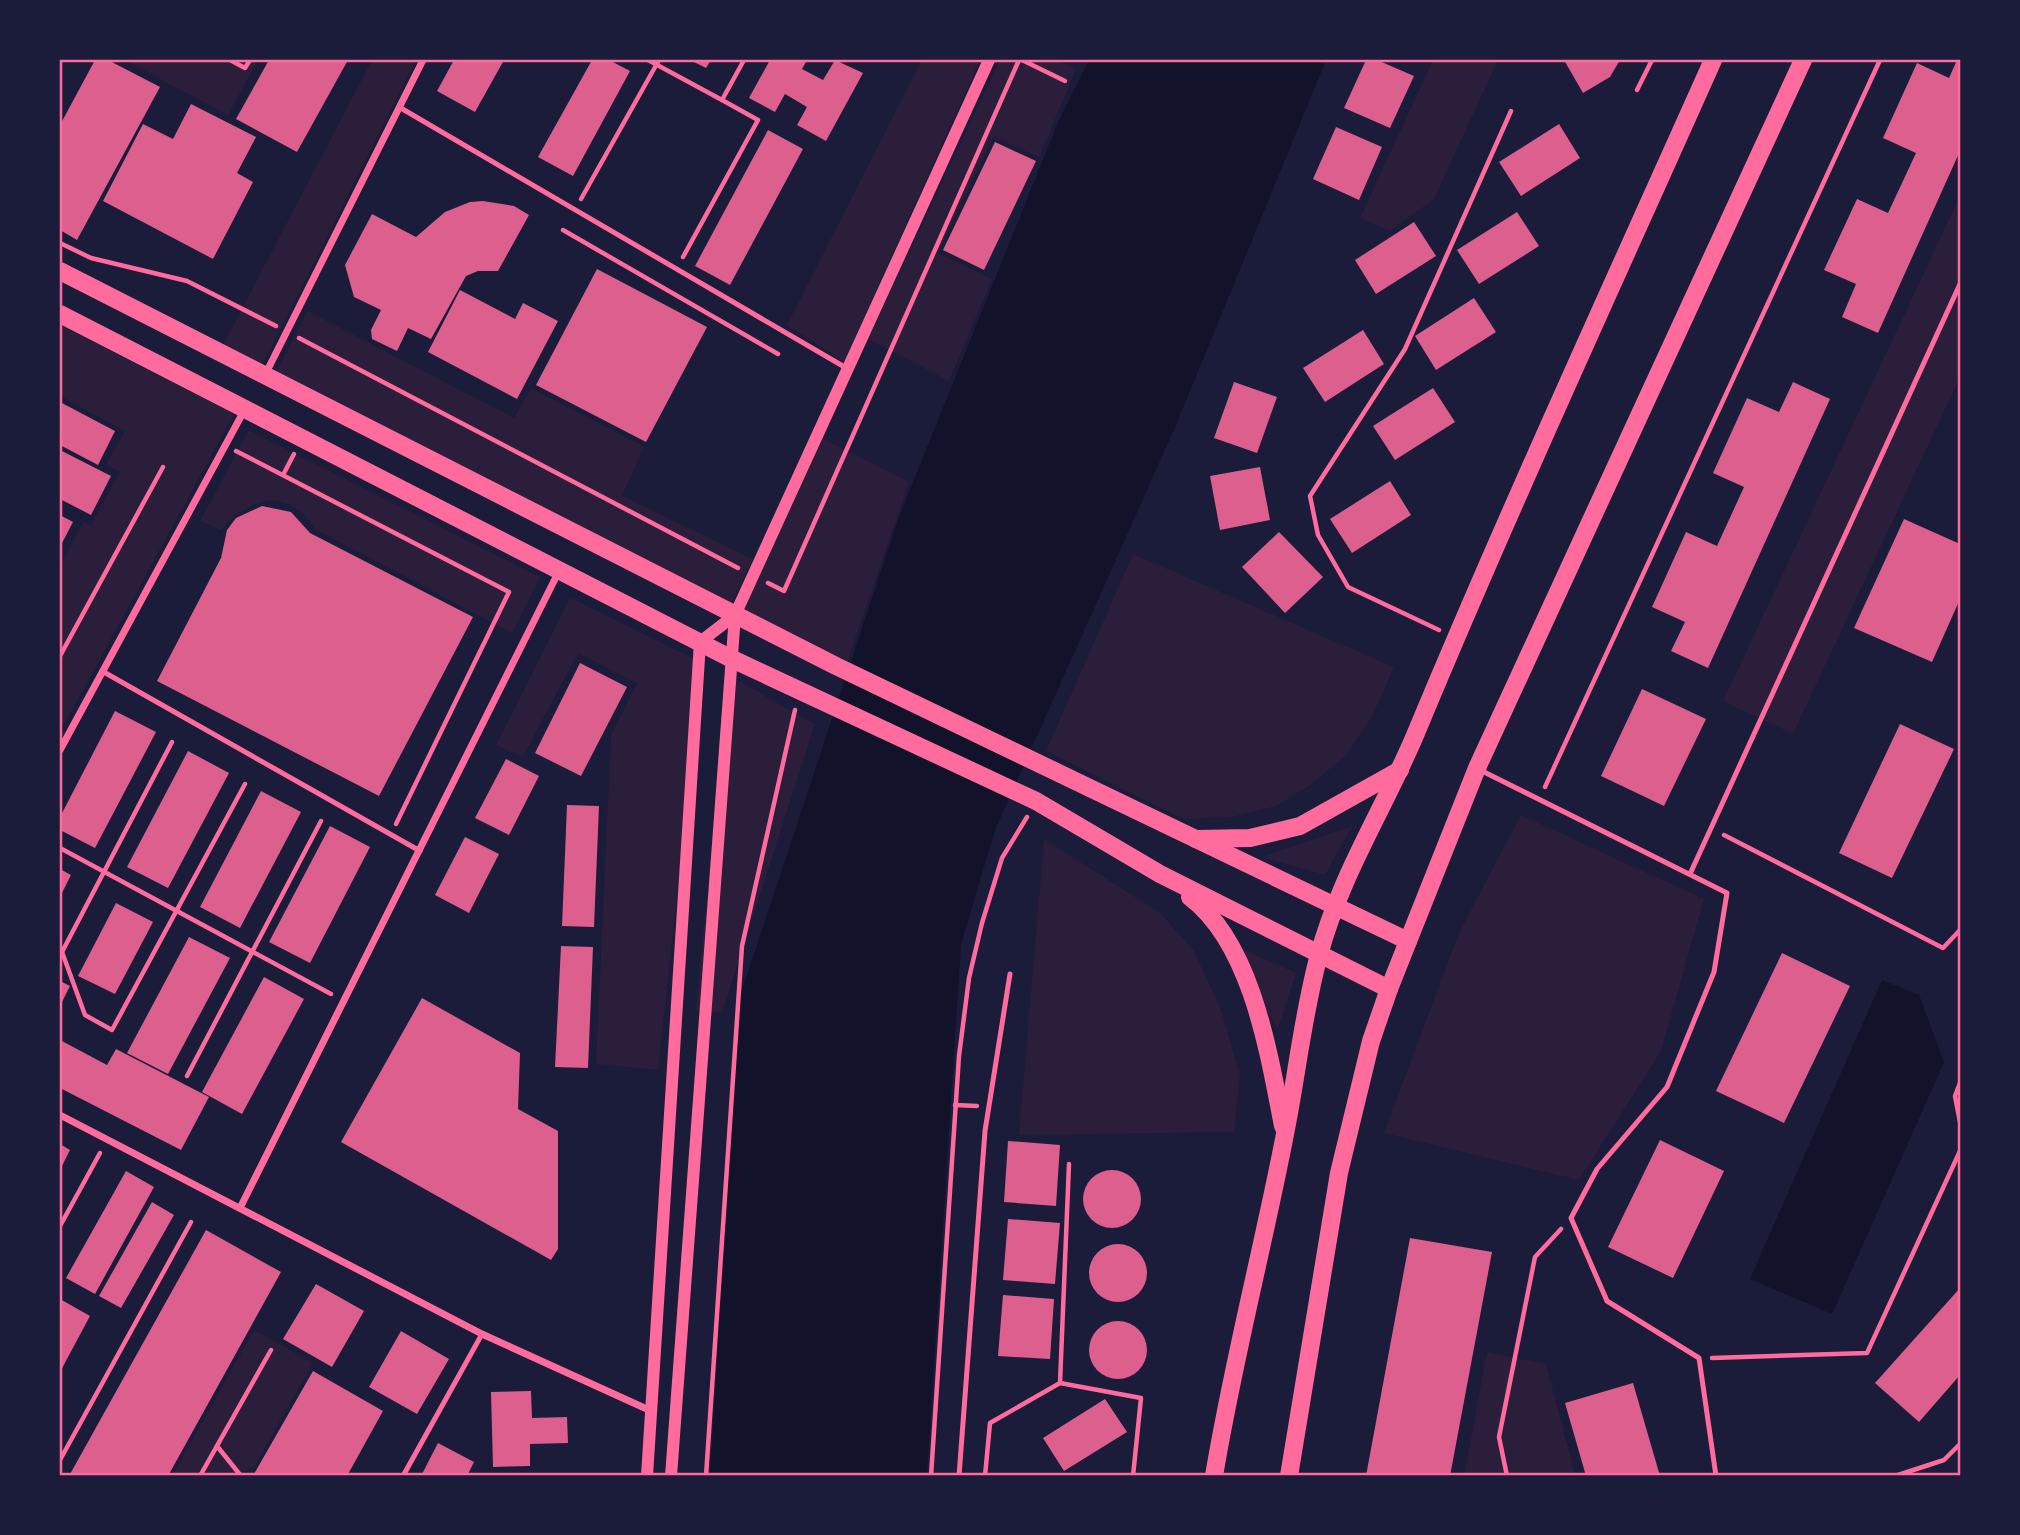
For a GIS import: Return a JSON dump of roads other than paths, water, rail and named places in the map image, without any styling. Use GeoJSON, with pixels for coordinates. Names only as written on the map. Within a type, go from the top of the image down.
{"type":"FeatureCollection","features":[{"type":"Feature","properties":{"kind":"main road"},"geometry":{"type":"LineString","coordinates":[[1214,1475],[1224,1412],[1285,1135],[1318,956],[1335,906],[1369,829],[1401,769],[1455,638],[1713,60]]}},
{"type":"Feature","properties":{"kind":"main road"},"geometry":{"type":"LineString","coordinates":[[1289,1475],[1339,1173],[1371,1041],[1389,989],[1477,768],[1802,60]]}},
{"type":"Feature","properties":{"kind":"main road"},"geometry":{"type":"LineString","coordinates":[[60,271],[836,666],[1408,941]]}},
{"type":"Feature","properties":{"kind":"main road"},"geometry":{"type":"LineString","coordinates":[[60,314],[730,658],[1036,801],[1160,874],[1318,956],[1389,989]]}},
{"type":"Feature","properties":{"kind":"main road"},"geometry":{"type":"LineString","coordinates":[[1192,839],[1251,838],[1300,826],[1401,769]]}},
{"type":"Feature","properties":{"kind":"main road"},"geometry":{"type":"LineString","coordinates":[[1160,874],[1204,907],[1239,962],[1263,1025],[1285,1135]]}},
{"type":"Feature","properties":{"kind":"street"},"geometry":{"type":"LineString","coordinates":[[264,375],[423,60]]}},
{"type":"Feature","properties":{"kind":"street"},"geometry":{"type":"LineString","coordinates":[[671,1475],[735,615],[989,60]]}},
{"type":"Feature","properties":{"kind":"street"},"geometry":{"type":"LineString","coordinates":[[60,750],[246,409]]}},
{"type":"Feature","properties":{"kind":"street"},"geometry":{"type":"LineString","coordinates":[[240,1208],[559,570]]}},
{"type":"Feature","properties":{"kind":"street"},"geometry":{"type":"LineString","coordinates":[[647,1475],[649,1410],[700,642],[735,615]]}},
{"type":"Feature","properties":{"kind":"street"},"geometry":{"type":"LineString","coordinates":[[60,1115],[482,1334],[649,1410]]}},
{"type":"Feature","properties":{"kind":"lane"},"geometry":{"type":"LineString","coordinates":[[399,107],[848,369]]}},
{"type":"Feature","properties":{"kind":"lane"},"geometry":{"type":"LineString","coordinates":[[1690,874],[1961,284]]}},
{"type":"Feature","properties":{"kind":"lane"},"geometry":{"type":"LineString","coordinates":[[102,671],[420,851]]}},
{"type":"Feature","properties":{"kind":"lane"},"geometry":{"type":"LineString","coordinates":[[1477,768],[1727,892],[1714,972],[1667,1087],[1597,1169],[1571,1218],[1607,1301],[1699,1358],[1716,1475]]}},
{"type":"Feature","properties":{"kind":"lane"},"geometry":{"type":"LineString","coordinates":[[959,1475],[985,1131],[1010,974]]}},
{"type":"Feature","properties":{"kind":"lane"},"geometry":{"type":"LineString","coordinates":[[403,1475],[482,1334]]}}]}
